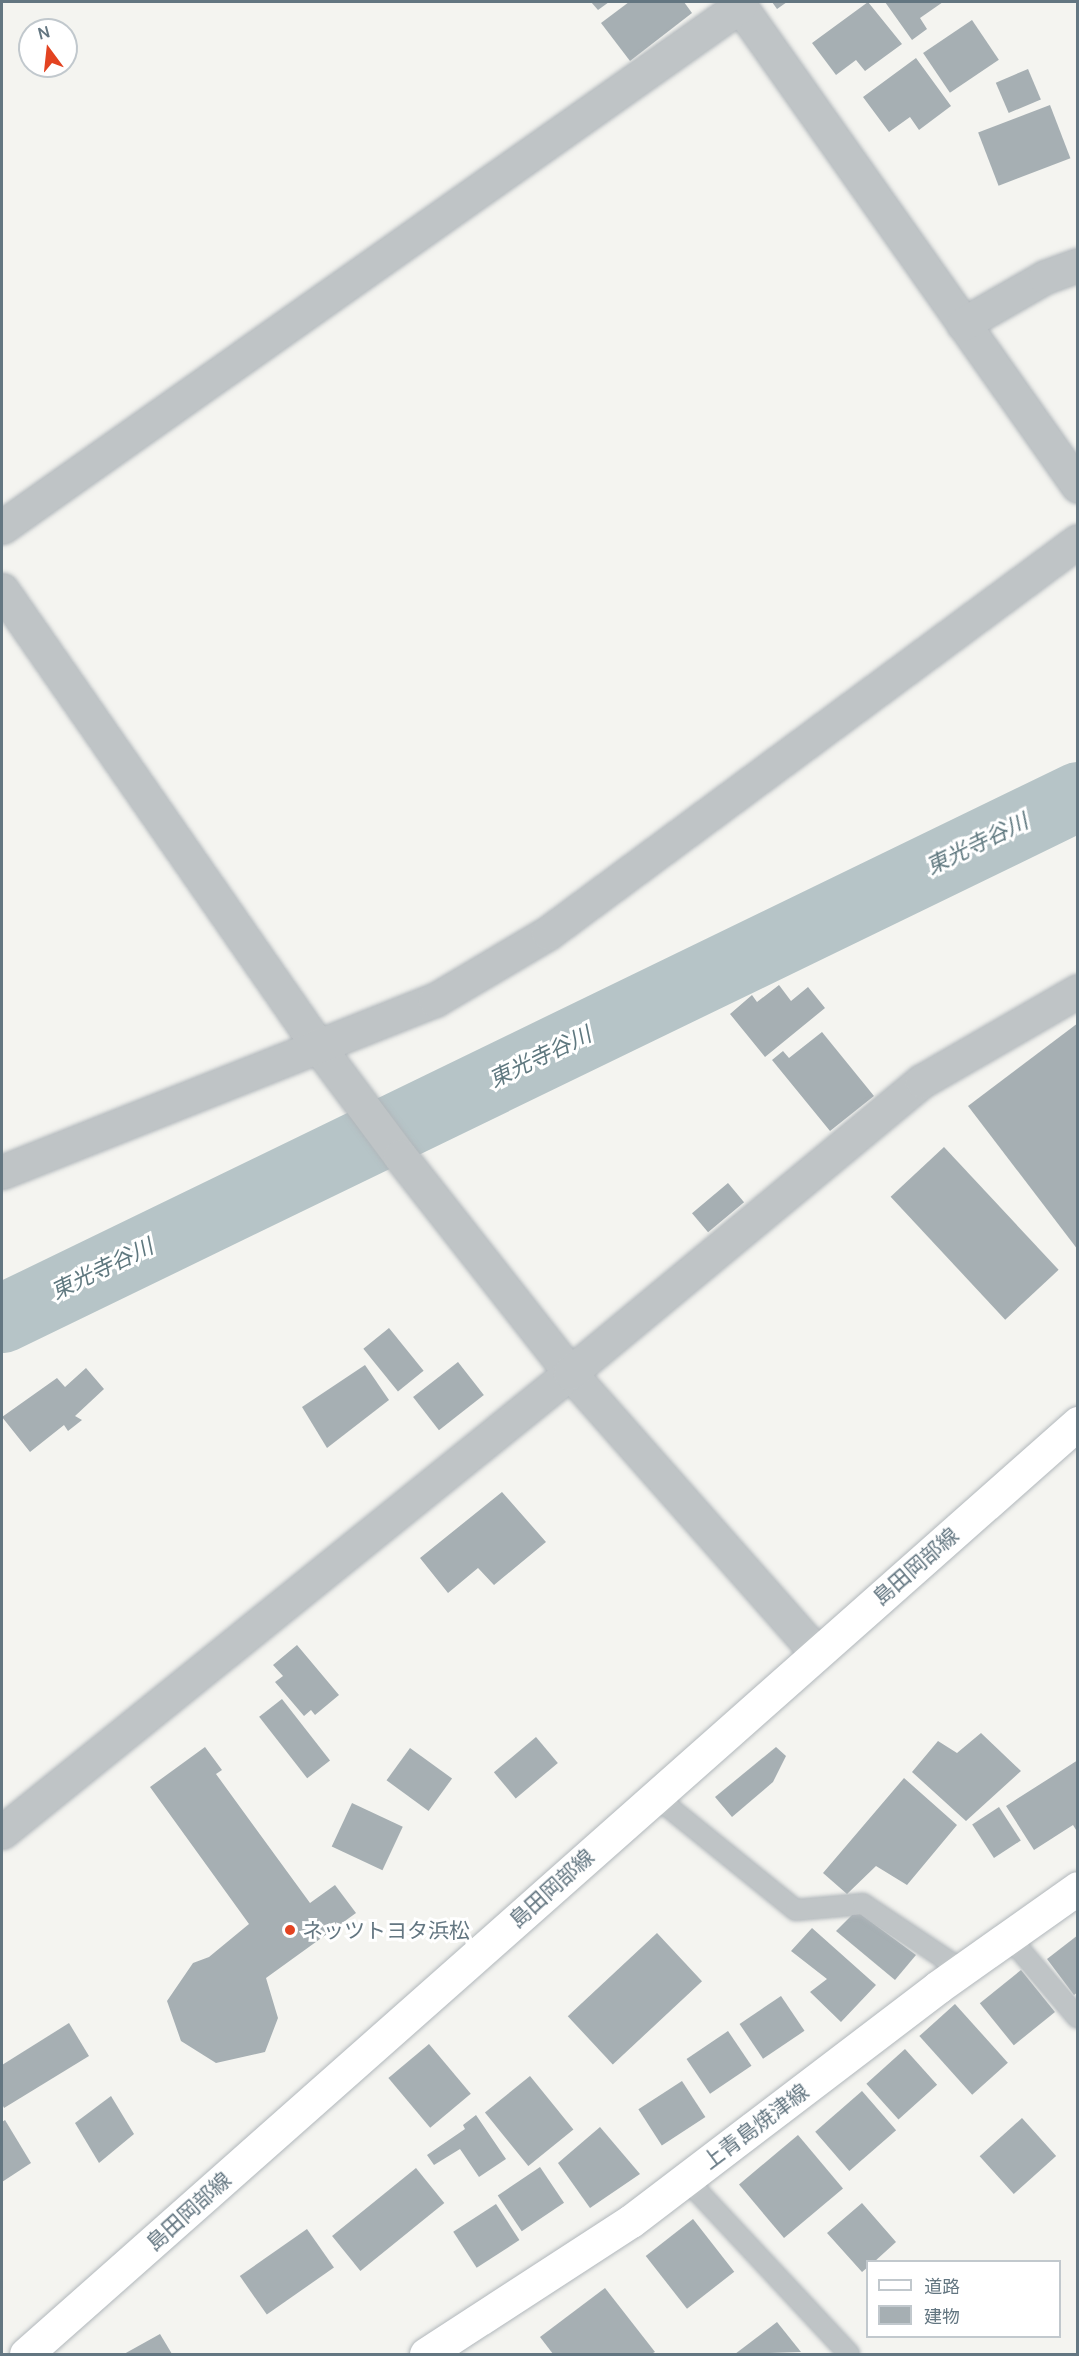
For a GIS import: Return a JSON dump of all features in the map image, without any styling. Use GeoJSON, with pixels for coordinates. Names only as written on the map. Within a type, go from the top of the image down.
{"type":"FeatureCollection","features":[{"type":"Feature","properties":{"kind":"main road","name":"島田岡部線"},"geometry":{"type":"LineString","coordinates":[[26,2355],[816,1652],[1077,1423]]}},
{"type":"Feature","properties":{"kind":"main road","name":"上青島焼津線"},"geometry":{"type":"LineString","coordinates":[[426,2355],[632,2221],[962,1970],[1077,1888]]}},
{"type":"Feature","properties":{"kind":"street"},"geometry":{"type":"LineString","coordinates":[[2,527],[738,4],[1077,486]]}},
{"type":"Feature","properties":{"kind":"street"},"geometry":{"type":"LineString","coordinates":[[963,324],[1045,277],[1077,265]]}},
{"type":"Feature","properties":{"kind":"street"},"geometry":{"type":"LineString","coordinates":[[2,1172],[435,1000],[548,933],[1077,541]]}},
{"type":"Feature","properties":{"kind":"street"},"geometry":{"type":"LineString","coordinates":[[2,590],[318,1046],[400,1156],[570,1373],[816,1652]]}},
{"type":"Feature","properties":{"kind":"street"},"geometry":{"type":"LineString","coordinates":[[2,1832],[570,1373],[922,1081],[1077,991]]}},
{"type":"Feature","properties":{"kind":"lane"},"geometry":{"type":"LineString","coordinates":[[655,1796],[796,1910],[863,1905],[962,1970]]}},
{"type":"Feature","properties":{"kind":"lane"},"geometry":{"type":"LineString","coordinates":[[1009,1937],[1077,2018]]}},
{"type":"Feature","properties":{"kind":"lane"},"geometry":{"type":"LineString","coordinates":[[686,2179],[849,2355]]}},
{"type":"Feature","properties":{"kind":"building"},"geometry":{"type":"Polygon","coordinates":[[[591,2],[609,2],[598,10],[591,2]]]}},
{"type":"Feature","properties":{"kind":"building"},"geometry":{"type":"Polygon","coordinates":[[[629,2],[684,2],[692,13],[630,61],[601,23],[629,2]]]}},
{"type":"Feature","properties":{"kind":"building"},"geometry":{"type":"Polygon","coordinates":[[[772,2],[787,2],[777,9],[772,2]]]}},
{"type":"Feature","properties":{"kind":"building"},"geometry":{"type":"Polygon","coordinates":[[[868,2],[902,44],[865,71],[856,60],[836,75],[812,43],[868,2]]]}},
{"type":"Feature","properties":{"kind":"building"},"geometry":{"type":"Polygon","coordinates":[[[885,2],[943,2],[920,18],[927,29],[912,40],[885,2]]]}},
{"type":"Feature","properties":{"kind":"building"},"geometry":{"type":"Polygon","coordinates":[[[972,20],[999,60],[950,93],[923,53],[972,20]]]}},
{"type":"Feature","properties":{"kind":"building"},"geometry":{"type":"Polygon","coordinates":[[[916,58],[951,106],[919,130],[910,117],[889,132],[863,97],[916,58]]]}},
{"type":"Feature","properties":{"kind":"building"},"geometry":{"type":"Polygon","coordinates":[[[1028,69],[1041,99],[1009,113],[996,83],[1028,69]]]}},
{"type":"Feature","properties":{"kind":"building"},"geometry":{"type":"Polygon","coordinates":[[[1050,105],[1070,158],[999,186],[978,133],[1050,105]]]}},
{"type":"Feature","properties":{"kind":"building"},"geometry":{"type":"Polygon","coordinates":[[[779,985],[791,1001],[808,987],[825,1008],[765,1057],[730,1014],[752,995],[757,1002],[779,985]]]}},
{"type":"Feature","properties":{"kind":"building"},"geometry":{"type":"Polygon","coordinates":[[[1078,1023],[1078,1250],[968,1106],[1078,1023]]]}},
{"type":"Feature","properties":{"kind":"building"},"geometry":{"type":"Polygon","coordinates":[[[822,1032],[874,1096],[830,1131],[772,1060],[783,1051],[789,1058],[822,1032]]]}},
{"type":"Feature","properties":{"kind":"building"},"geometry":{"type":"Polygon","coordinates":[[[944,1147],[1059,1270],[1005,1320],[891,1197],[944,1147]]]}},
{"type":"Feature","properties":{"kind":"building"},"geometry":{"type":"Polygon","coordinates":[[[728,1183],[744,1202],[708,1232],[692,1213],[728,1183]]]}},
{"type":"Feature","properties":{"kind":"building"},"geometry":{"type":"Polygon","coordinates":[[[389,1328],[424,1371],[398,1392],[363,1349],[389,1328]]]}},
{"type":"Feature","properties":{"kind":"building"},"geometry":{"type":"Polygon","coordinates":[[[458,1362],[484,1395],[439,1430],[413,1397],[458,1362]]]}},
{"type":"Feature","properties":{"kind":"building"},"geometry":{"type":"Polygon","coordinates":[[[365,1365],[389,1400],[327,1448],[302,1407],[365,1365]]]}},
{"type":"Feature","properties":{"kind":"building"},"geometry":{"type":"Polygon","coordinates":[[[86,1368],[104,1389],[75,1416],[82,1420],[68,1431],[64,1425],[30,1452],[2,1417],[57,1378],[65,1387],[86,1368]]]}},
{"type":"Feature","properties":{"kind":"building"},"geometry":{"type":"Polygon","coordinates":[[[502,1492],[546,1542],[494,1585],[478,1568],[448,1593],[420,1558],[502,1492]]]}},
{"type":"Feature","properties":{"kind":"building"},"geometry":{"type":"Polygon","coordinates":[[[297,1645],[339,1695],[315,1715],[311,1710],[304,1716],[275,1682],[283,1676],[273,1665],[297,1645]]]}},
{"type":"Feature","properties":{"kind":"building"},"geometry":{"type":"Polygon","coordinates":[[[282,1699],[330,1760],[307,1778],[259,1717],[282,1699]]]}},
{"type":"Feature","properties":{"kind":"building"},"geometry":{"type":"Polygon","coordinates":[[[981,1733],[1021,1771],[966,1821],[912,1772],[938,1741],[957,1753],[981,1733]]]}},
{"type":"Feature","properties":{"kind":"building"},"geometry":{"type":"Polygon","coordinates":[[[536,1737],[558,1763],[516,1798],[494,1772],[536,1737]]]}},
{"type":"Feature","properties":{"kind":"building"},"geometry":{"type":"Polygon","coordinates":[[[205,1747],[222,1770],[216,1774],[310,1903],[335,1885],[356,1913],[266,1978],[278,2018],[265,2052],[216,2063],[181,2041],[167,2001],[193,1963],[209,1957],[249,1924],[150,1787],[205,1747]]]}},
{"type":"Feature","properties":{"kind":"building"},"geometry":{"type":"Polygon","coordinates":[[[776,1747],[786,1756],[773,1782],[732,1817],[715,1797],[776,1747]]]}},
{"type":"Feature","properties":{"kind":"building"},"geometry":{"type":"Polygon","coordinates":[[[410,1748],[452,1779],[429,1811],[386,1780],[410,1748]]]}},
{"type":"Feature","properties":{"kind":"building"},"geometry":{"type":"Polygon","coordinates":[[[1078,1760],[1078,1833],[1073,1825],[1034,1850],[1006,1806],[1078,1760]]]}},
{"type":"Feature","properties":{"kind":"building"},"geometry":{"type":"Polygon","coordinates":[[[904,1778],[957,1825],[907,1885],[876,1866],[847,1894],[823,1873],[904,1778]]]}},
{"type":"Feature","properties":{"kind":"building"},"geometry":{"type":"Polygon","coordinates":[[[352,1803],[403,1827],[382,1870],[332,1847],[352,1803]]]}},
{"type":"Feature","properties":{"kind":"building"},"geometry":{"type":"Polygon","coordinates":[[[999,1807],[1021,1841],[994,1858],[972,1824],[999,1807]]]}},
{"type":"Feature","properties":{"kind":"building"},"geometry":{"type":"Polygon","coordinates":[[[856,1911],[916,1955],[895,1980],[836,1931],[856,1911]]]}},
{"type":"Feature","properties":{"kind":"building"},"geometry":{"type":"Polygon","coordinates":[[[812,1928],[876,1985],[841,2022],[810,1992],[827,1979],[791,1951],[812,1928]]]}},
{"type":"Feature","properties":{"kind":"building"},"geometry":{"type":"Polygon","coordinates":[[[657,1933],[702,1981],[613,2064],[568,2016],[657,1933]]]}},
{"type":"Feature","properties":{"kind":"building"},"geometry":{"type":"Polygon","coordinates":[[[1078,1935],[1078,1992],[1074,1995],[1047,1959],[1078,1935]]]}},
{"type":"Feature","properties":{"kind":"building"},"geometry":{"type":"Polygon","coordinates":[[[1021,1970],[1055,2012],[1014,2045],[980,2003],[1021,1970]]]}},
{"type":"Feature","properties":{"kind":"building"},"geometry":{"type":"Polygon","coordinates":[[[781,1996],[804,2031],[763,2059],[740,2024],[781,1996]]]}},
{"type":"Feature","properties":{"kind":"building"},"geometry":{"type":"Polygon","coordinates":[[[955,2004],[1008,2063],[972,2095],[919,2036],[955,2004]]]}},
{"type":"Feature","properties":{"kind":"building"},"geometry":{"type":"Polygon","coordinates":[[[69,2023],[89,2056],[4,2108],[2,2104],[2,2065],[69,2023]]]}},
{"type":"Feature","properties":{"kind":"building"},"geometry":{"type":"Polygon","coordinates":[[[728,2031],[751,2066],[710,2094],[687,2059],[728,2031]]]}},
{"type":"Feature","properties":{"kind":"building"},"geometry":{"type":"Polygon","coordinates":[[[429,2044],[471,2094],[430,2128],[388,2078],[429,2044]]]}},
{"type":"Feature","properties":{"kind":"building"},"geometry":{"type":"Polygon","coordinates":[[[905,2049],[937,2085],[898,2119],[866,2084],[905,2049]]]}},
{"type":"Feature","properties":{"kind":"building"},"geometry":{"type":"Polygon","coordinates":[[[530,2076],[573,2130],[528,2166],[485,2113],[530,2076]]]}},
{"type":"Feature","properties":{"kind":"building"},"geometry":{"type":"Polygon","coordinates":[[[682,2081],[705,2117],[662,2145],[638,2109],[682,2081]]]}},
{"type":"Feature","properties":{"kind":"building"},"geometry":{"type":"Polygon","coordinates":[[[862,2091],[896,2130],[849,2171],[815,2132],[862,2091]]]}},
{"type":"Feature","properties":{"kind":"building"},"geometry":{"type":"Polygon","coordinates":[[[111,2096],[134,2134],[99,2163],[75,2123],[111,2096]]]}},
{"type":"Feature","properties":{"kind":"building"},"geometry":{"type":"Polygon","coordinates":[[[476,2115],[506,2159],[479,2177],[460,2149],[434,2165],[427,2155],[465,2129],[463,2125],[476,2115]]]}},
{"type":"Feature","properties":{"kind":"building"},"geometry":{"type":"Polygon","coordinates":[[[1022,2118],[1056,2156],[1014,2194],[980,2156],[1022,2118]]]}},
{"type":"Feature","properties":{"kind":"building"},"geometry":{"type":"Polygon","coordinates":[[[5,2120],[31,2163],[2,2182],[2,2122],[5,2120]]]}},
{"type":"Feature","properties":{"kind":"building"},"geometry":{"type":"Polygon","coordinates":[[[600,2127],[640,2174],[590,2208],[558,2163],[600,2127]]]}},
{"type":"Feature","properties":{"kind":"building"},"geometry":{"type":"Polygon","coordinates":[[[798,2135],[843,2189],[784,2238],[739,2184],[798,2135]]]}},
{"type":"Feature","properties":{"kind":"building"},"geometry":{"type":"Polygon","coordinates":[[[540,2167],[564,2203],[522,2231],[498,2196],[540,2167]]]}},
{"type":"Feature","properties":{"kind":"building"},"geometry":{"type":"Polygon","coordinates":[[[416,2168],[444,2203],[360,2271],[332,2236],[416,2168]]]}},
{"type":"Feature","properties":{"kind":"building"},"geometry":{"type":"Polygon","coordinates":[[[862,2203],[896,2242],[876,2260],[866,2260],[866,2269],[862,2272],[827,2233],[862,2203]]]}},
{"type":"Feature","properties":{"kind":"building"},"geometry":{"type":"Polygon","coordinates":[[[496,2204],[519,2240],[477,2268],[453,2232],[496,2204]]]}},
{"type":"Feature","properties":{"kind":"building"},"geometry":{"type":"Polygon","coordinates":[[[693,2219],[734,2272],[687,2309],[646,2256],[693,2219]]]}},
{"type":"Feature","properties":{"kind":"building"},"geometry":{"type":"Polygon","coordinates":[[[307,2229],[334,2268],[267,2315],[240,2276],[307,2229]]]}},
{"type":"Feature","properties":{"kind":"building"},"geometry":{"type":"Polygon","coordinates":[[[605,2288],[655,2352],[651,2354],[553,2354],[540,2337],[605,2288]]]}},
{"type":"Feature","properties":{"kind":"building"},"geometry":{"type":"Polygon","coordinates":[[[777,2322],[801,2352],[735,2354],[777,2322]]]}},
{"type":"Feature","properties":{"kind":"building"},"geometry":{"type":"Polygon","coordinates":[[[160,2334],[172,2354],[124,2354],[160,2334]]]}},
{"type":"Feature","properties":{"kind":"waterway","name":"東光寺谷川"},"geometry":{"type":"LineString","coordinates":[[2,1318],[1078,796]]}},
{"type":"Feature","properties":{"kind":"place","name":"ネッツトヨタ浜松"},"geometry":{"type":"Point","coordinates":[290,1930]}}]}
